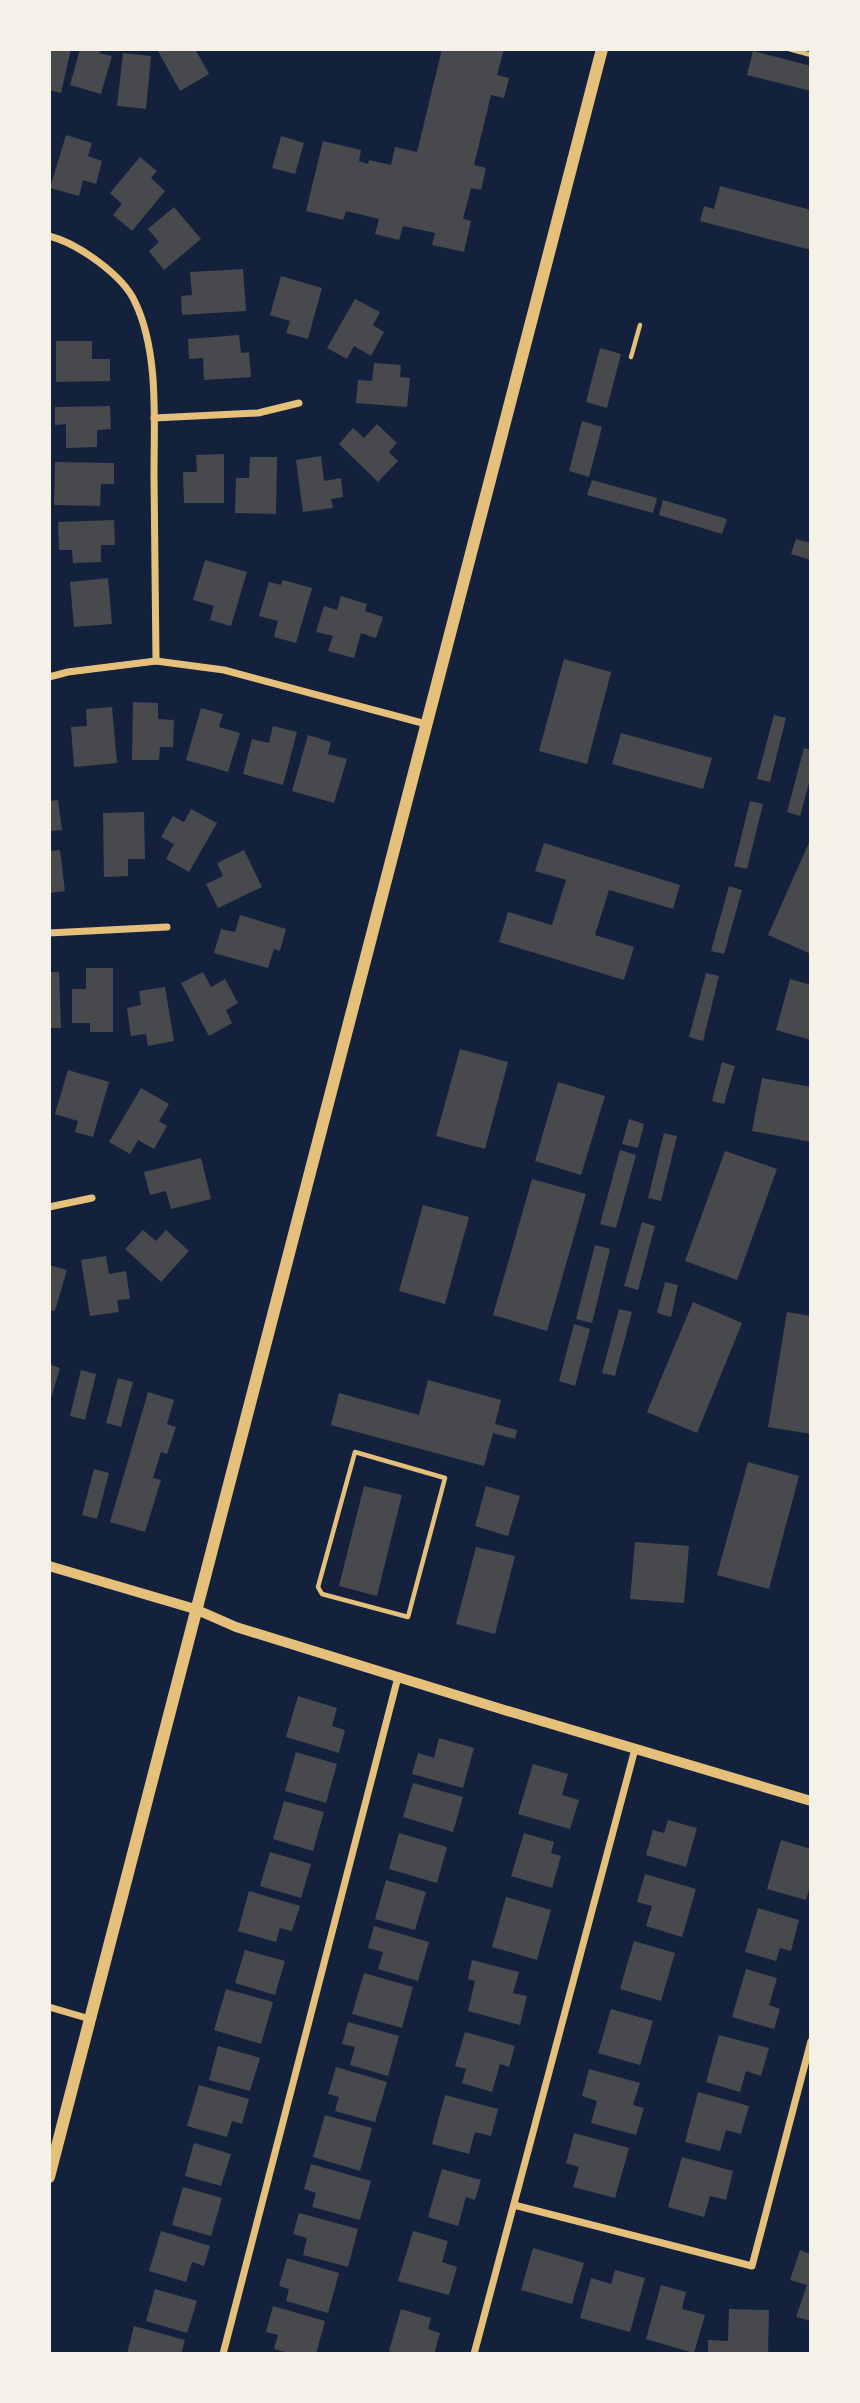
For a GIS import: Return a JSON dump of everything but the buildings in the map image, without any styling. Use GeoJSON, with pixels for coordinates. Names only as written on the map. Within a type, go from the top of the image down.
{"type":"FeatureCollection","features":[{"type":"Feature","properties":{"kind":"main road"},"geometry":{"type":"LineString","coordinates":[[49,2177],[602,49]]}},
{"type":"Feature","properties":{"kind":"street"},"geometry":{"type":"LineString","coordinates":[[49,236],[67,240],[108,269],[135,300],[151,353],[156,661]]}},
{"type":"Feature","properties":{"kind":"street"},"geometry":{"type":"LineString","coordinates":[[154,418],[258,413],[299,402]]}},
{"type":"Feature","properties":{"kind":"street"},"geometry":{"type":"LineString","coordinates":[[49,677],[68,672],[156,661],[224,670],[426,724]]}},
{"type":"Feature","properties":{"kind":"street"},"geometry":{"type":"LineString","coordinates":[[49,933],[167,927]]}},
{"type":"Feature","properties":{"kind":"street"},"geometry":{"type":"LineString","coordinates":[[49,1207],[92,1198]]}},
{"type":"Feature","properties":{"kind":"street"},"geometry":{"type":"LineString","coordinates":[[49,1566],[195,1609],[236,1627],[398,1677],[811,1801]]}},
{"type":"Feature","properties":{"kind":"street"},"geometry":{"type":"LineString","coordinates":[[223,2354],[398,1677]]}},
{"type":"Feature","properties":{"kind":"street"},"geometry":{"type":"LineString","coordinates":[[474,2354],[635,1749]]}},
{"type":"Feature","properties":{"kind":"street"},"geometry":{"type":"LineString","coordinates":[[49,2007],[90,2019]]}},
{"type":"Feature","properties":{"kind":"street"},"geometry":{"type":"LineString","coordinates":[[514,2205],[752,2266],[811,2040]]}},
{"type":"Feature","properties":{"kind":"lane"},"geometry":{"type":"LineString","coordinates":[[789,49],[811,55]]}},
{"type":"Feature","properties":{"kind":"lane"},"geometry":{"type":"LineString","coordinates":[[631,358],[640,325]]}},
{"type":"Feature","properties":{"kind":"lane"},"geometry":{"type":"LineString","coordinates":[[355,1452],[444,1478],[408,1617],[322,1594],[318,1587],[355,1452]]}}]}
